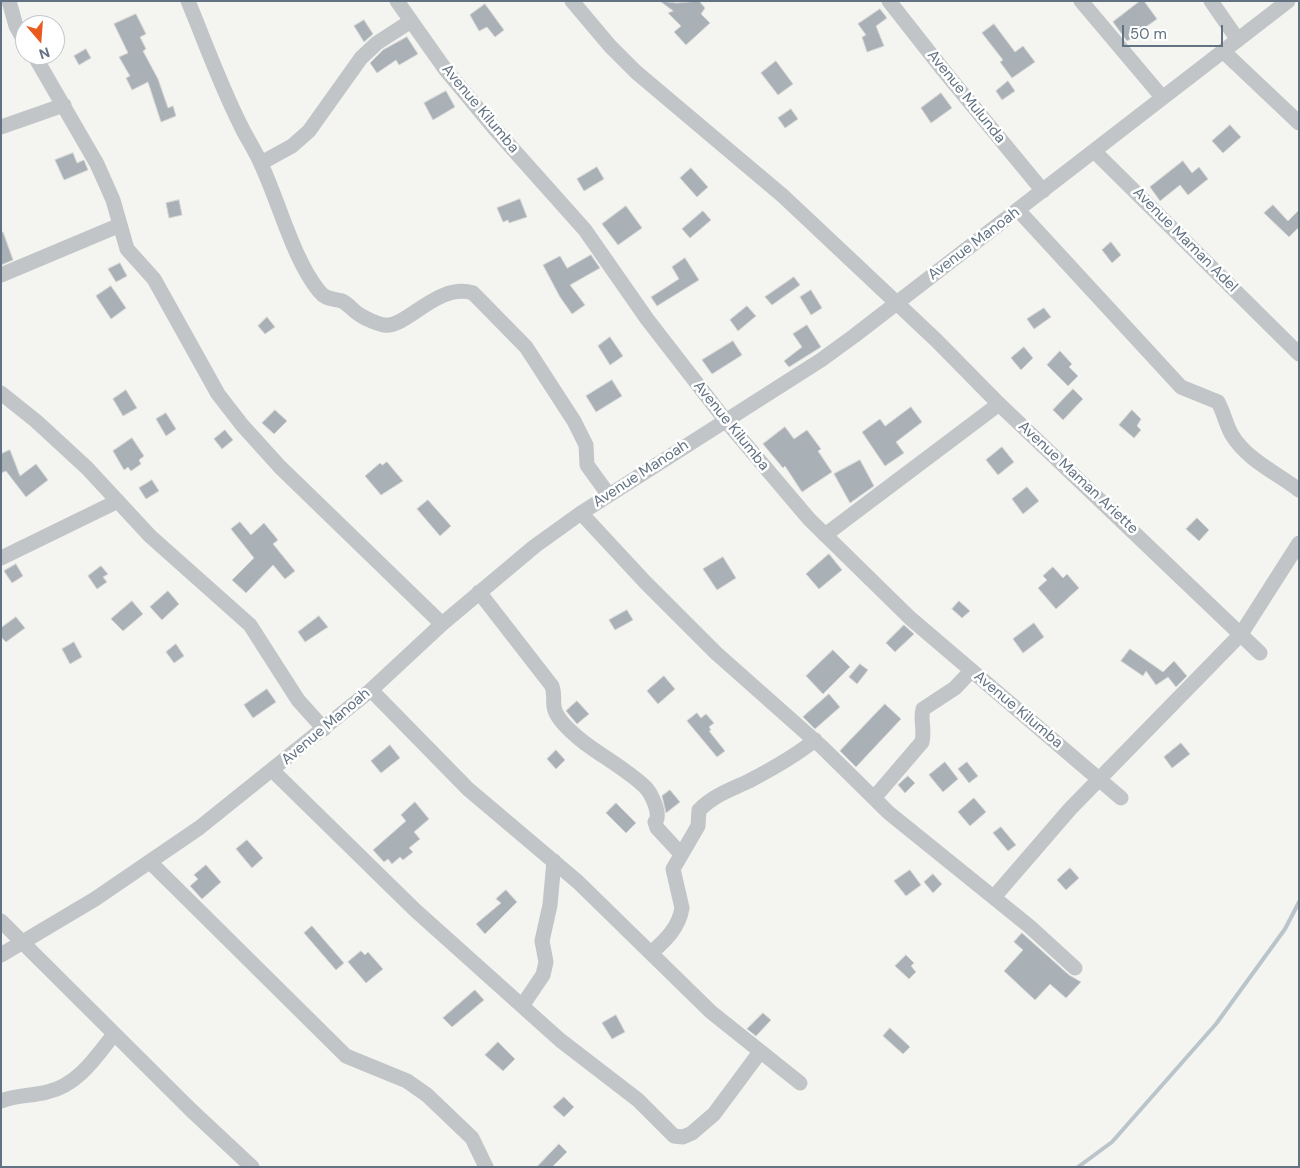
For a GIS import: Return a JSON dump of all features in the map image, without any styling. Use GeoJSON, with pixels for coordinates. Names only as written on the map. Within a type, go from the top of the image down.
{"type":"FeatureCollection","features":[{"type":"Feature","properties":{"kind":"street"},"geometry":{"type":"LineString","coordinates":[[9,1],[15,22]]}},
{"type":"Feature","properties":{"kind":"street"},"geometry":{"type":"LineString","coordinates":[[188,1],[240,124],[261,163],[304,266],[314,285],[326,299],[342,301],[360,315],[383,325],[400,322],[424,305],[450,292],[462,289],[473,293],[526,347],[574,421],[586,445],[587,465],[608,494]]}},
{"type":"Feature","properties":{"kind":"street","name":"Avenue Kilumba"},"geometry":{"type":"LineString","coordinates":[[398,1],[445,68],[494,128],[585,230],[647,319],[779,486],[825,535],[910,618],[1121,798]]}},
{"type":"Feature","properties":{"kind":"street","name":"Avenue Maman Ariette"},"geometry":{"type":"LineString","coordinates":[[572,1],[610,46],[636,72],[783,196],[895,304],[936,340],[999,404],[1260,654]]}},
{"type":"Feature","properties":{"kind":"street","name":"Avenue Mulunda"},"geometry":{"type":"LineString","coordinates":[[889,1],[944,71],[1044,191]]}},
{"type":"Feature","properties":{"kind":"street"},"geometry":{"type":"LineString","coordinates":[[1081,1],[1162,97]]}},
{"type":"Feature","properties":{"kind":"street"},"geometry":{"type":"LineString","coordinates":[[1212,1],[1238,40]]}},
{"type":"Feature","properties":{"kind":"street","name":"Avenue Manoah"},"geometry":{"type":"LineString","coordinates":[[1,955],[151,863],[273,771],[371,690],[442,624],[536,546],[608,494],[822,360],[1044,191],[1162,97],[1224,52],[1288,1]]}},
{"type":"Feature","properties":{"kind":"street"},"geometry":{"type":"LineString","coordinates":[[261,163],[292,146],[309,131],[361,58],[377,43],[411,21]]}},
{"type":"Feature","properties":{"kind":"street"},"geometry":{"type":"LineString","coordinates":[[1224,52],[1299,123]]}},
{"type":"Feature","properties":{"kind":"street"},"geometry":{"type":"LineString","coordinates":[[40,65],[97,164],[113,200],[127,249],[154,279],[210,380],[242,425],[280,467],[442,624]]}},
{"type":"Feature","properties":{"kind":"street"},"geometry":{"type":"LineString","coordinates":[[1,127],[64,105]]}},
{"type":"Feature","properties":{"kind":"street","name":"Avenue Maman Adel"},"geometry":{"type":"LineString","coordinates":[[1094,151],[1299,354]]}},
{"type":"Feature","properties":{"kind":"street"},"geometry":{"type":"LineString","coordinates":[[1018,210],[1086,282],[1120,323],[1181,388],[1218,402],[1231,434],[1239,444],[1269,471],[1299,490]]}},
{"type":"Feature","properties":{"kind":"street"},"geometry":{"type":"LineString","coordinates":[[1,275],[120,225]]}},
{"type":"Feature","properties":{"kind":"street"},"geometry":{"type":"LineString","coordinates":[[1,393],[36,421],[87,468],[150,536],[250,625],[298,700],[324,729]]}},
{"type":"Feature","properties":{"kind":"street"},"geometry":{"type":"LineString","coordinates":[[825,535],[999,404]]}},
{"type":"Feature","properties":{"kind":"street"},"geometry":{"type":"LineString","coordinates":[[1,558],[118,501]]}},
{"type":"Feature","properties":{"kind":"street"},"geometry":{"type":"LineString","coordinates":[[581,512],[645,582],[716,652],[815,740],[874,798],[925,843],[994,897],[1075,968]]}},
{"type":"Feature","properties":{"kind":"street"},"geometry":{"type":"LineString","coordinates":[[994,897],[1070,809],[1240,634],[1299,543]]}},
{"type":"Feature","properties":{"kind":"street"},"geometry":{"type":"LineString","coordinates":[[480,592],[519,640],[552,686],[554,693],[552,702],[562,721],[589,745],[646,787],[659,812],[658,819],[655,822],[657,828],[680,854]]}},
{"type":"Feature","properties":{"kind":"street"},"geometry":{"type":"LineString","coordinates":[[874,798],[922,742],[924,734],[921,715],[923,709],[956,688],[972,671]]}},
{"type":"Feature","properties":{"kind":"street"},"geometry":{"type":"LineString","coordinates":[[371,690],[468,789],[554,861],[652,952],[711,1012],[800,1083]]}},
{"type":"Feature","properties":{"kind":"street"},"geometry":{"type":"LineString","coordinates":[[652,952],[667,939],[681,914],[682,908],[673,869],[698,826],[699,810],[711,798],[791,759],[815,740]]}},
{"type":"Feature","properties":{"kind":"street"},"geometry":{"type":"LineString","coordinates":[[273,771],[415,910],[560,1040],[638,1100],[674,1136],[683,1137],[692,1133],[714,1114],[760,1052]]}},
{"type":"Feature","properties":{"kind":"street"},"geometry":{"type":"LineString","coordinates":[[522,1006],[544,975],[546,962],[542,941],[550,905],[554,861]]}},
{"type":"Feature","properties":{"kind":"street"},"geometry":{"type":"LineString","coordinates":[[151,863],[346,1056],[407,1081],[427,1095],[472,1138],[486,1167]]}},
{"type":"Feature","properties":{"kind":"street"},"geometry":{"type":"LineString","coordinates":[[1,921],[114,1034],[252,1167]]}},
{"type":"Feature","properties":{"kind":"street"},"geometry":{"type":"LineString","coordinates":[[1,1101],[12,1097],[49,1092],[76,1079],[114,1034]]}},
{"type":"Feature","properties":{"kind":"building"},"geometry":{"type":"Polygon","coordinates":[[[660,1],[677,3],[699,1],[705,8],[701,14],[710,23],[686,45],[674,32],[681,26],[668,13],[673,11],[660,1]]]}},
{"type":"Feature","properties":{"kind":"building"},"geometry":{"type":"Polygon","coordinates":[[[1140,1],[1144,1],[1157,19],[1140,31],[1141,33],[1127,41],[1113,22],[1140,1]]]}},
{"type":"Feature","properties":{"kind":"building"},"geometry":{"type":"Polygon","coordinates":[[[485,4],[504,30],[495,37],[487,27],[479,31],[470,15],[485,4]]]}},
{"type":"Feature","properties":{"kind":"building"},"geometry":{"type":"Polygon","coordinates":[[[880,9],[887,18],[876,26],[884,46],[867,52],[862,37],[866,35],[858,24],[880,9]]]}},
{"type":"Feature","properties":{"kind":"building"},"geometry":{"type":"Polygon","coordinates":[[[136,14],[146,34],[140,37],[146,49],[143,51],[158,79],[168,108],[173,106],[176,116],[161,122],[148,82],[132,90],[126,78],[130,76],[119,57],[128,53],[114,24],[136,14]]]}},
{"type":"Feature","properties":{"kind":"building"},"geometry":{"type":"Polygon","coordinates":[[[364,20],[373,34],[364,42],[354,26],[364,20]]]}},
{"type":"Feature","properties":{"kind":"building"},"geometry":{"type":"Polygon","coordinates":[[[994,24],[1015,52],[1023,46],[1035,62],[1012,78],[1000,62],[1003,60],[982,33],[994,24]]]}},
{"type":"Feature","properties":{"kind":"building"},"geometry":{"type":"Polygon","coordinates":[[[407,37],[418,54],[399,65],[396,60],[377,73],[370,63],[383,50],[407,37]]]}},
{"type":"Feature","properties":{"kind":"building"},"geometry":{"type":"Polygon","coordinates":[[[86,49],[91,58],[79,65],[74,56],[86,49]]]}},
{"type":"Feature","properties":{"kind":"building"},"geometry":{"type":"Polygon","coordinates":[[[776,61],[793,84],[778,95],[761,73],[776,61]]]}},
{"type":"Feature","properties":{"kind":"building"},"geometry":{"type":"Polygon","coordinates":[[[1008,81],[1015,91],[1002,100],[996,91],[1008,81]]]}},
{"type":"Feature","properties":{"kind":"building"},"geometry":{"type":"Polygon","coordinates":[[[446,91],[455,107],[433,120],[424,103],[446,91]]]}},
{"type":"Feature","properties":{"kind":"building"},"geometry":{"type":"Polygon","coordinates":[[[941,93],[952,108],[931,123],[921,108],[941,93]]]}},
{"type":"Feature","properties":{"kind":"building"},"geometry":{"type":"Polygon","coordinates":[[[791,109],[798,119],[785,128],[778,118],[791,109]]]}},
{"type":"Feature","properties":{"kind":"building"},"geometry":{"type":"Polygon","coordinates":[[[1230,125],[1241,137],[1223,153],[1212,141],[1230,125]]]}},
{"type":"Feature","properties":{"kind":"building"},"geometry":{"type":"Polygon","coordinates":[[[73,153],[77,163],[84,160],[88,170],[64,180],[55,160],[73,153]]]}},
{"type":"Feature","properties":{"kind":"building"},"geometry":{"type":"Polygon","coordinates":[[[1183,161],[1192,173],[1199,167],[1208,179],[1188,195],[1180,185],[1160,201],[1150,187],[1183,161]]]}},
{"type":"Feature","properties":{"kind":"building"},"geometry":{"type":"Polygon","coordinates":[[[597,167],[604,179],[584,191],[577,179],[597,167]]]}},
{"type":"Feature","properties":{"kind":"building"},"geometry":{"type":"Polygon","coordinates":[[[691,168],[708,187],[697,197],[680,178],[691,168]]]}},
{"type":"Feature","properties":{"kind":"building"},"geometry":{"type":"Polygon","coordinates":[[[520,199],[527,217],[509,223],[508,220],[503,222],[497,208],[520,199]]]}},
{"type":"Feature","properties":{"kind":"building"},"geometry":{"type":"Polygon","coordinates":[[[179,200],[182,215],[169,218],[166,203],[179,200]]]}},
{"type":"Feature","properties":{"kind":"building"},"geometry":{"type":"Polygon","coordinates":[[[1273,205],[1288,221],[1299,210],[1299,227],[1289,237],[1264,213],[1273,205]]]}},
{"type":"Feature","properties":{"kind":"building"},"geometry":{"type":"Polygon","coordinates":[[[626,206],[642,228],[618,245],[602,224],[626,206]]]}},
{"type":"Feature","properties":{"kind":"building"},"geometry":{"type":"Polygon","coordinates":[[[703,211],[711,220],[690,238],[682,229],[703,211]]]}},
{"type":"Feature","properties":{"kind":"building"},"geometry":{"type":"Polygon","coordinates":[[[1,232],[3,232],[13,260],[1,265],[1,232]]]}},
{"type":"Feature","properties":{"kind":"building"},"geometry":{"type":"Polygon","coordinates":[[[1111,242],[1121,255],[1112,263],[1102,250],[1111,242]]]}},
{"type":"Feature","properties":{"kind":"building"},"geometry":{"type":"Polygon","coordinates":[[[591,255],[600,268],[570,285],[585,305],[572,314],[560,297],[543,265],[560,256],[567,268],[591,255]]]}},
{"type":"Feature","properties":{"kind":"building"},"geometry":{"type":"Polygon","coordinates":[[[685,258],[699,280],[657,306],[651,297],[679,279],[672,267],[685,258]]]}},
{"type":"Feature","properties":{"kind":"building"},"geometry":{"type":"Polygon","coordinates":[[[120,263],[127,276],[116,282],[108,269],[120,263]]]}},
{"type":"Feature","properties":{"kind":"building"},"geometry":{"type":"Polygon","coordinates":[[[794,277],[800,285],[772,305],[765,297],[794,277]]]}},
{"type":"Feature","properties":{"kind":"building"},"geometry":{"type":"Polygon","coordinates":[[[111,286],[126,308],[111,319],[96,296],[111,286]]]}},
{"type":"Feature","properties":{"kind":"building"},"geometry":{"type":"Polygon","coordinates":[[[811,290],[822,308],[811,315],[800,297],[811,290]]]}},
{"type":"Feature","properties":{"kind":"building"},"geometry":{"type":"Polygon","coordinates":[[[747,306],[756,316],[738,331],[730,320],[747,306]]]}},
{"type":"Feature","properties":{"kind":"building"},"geometry":{"type":"Polygon","coordinates":[[[1044,308],[1051,317],[1034,329],[1027,319],[1044,308]]]}},
{"type":"Feature","properties":{"kind":"building"},"geometry":{"type":"Polygon","coordinates":[[[267,317],[275,327],[265,334],[258,326],[267,317]]]}},
{"type":"Feature","properties":{"kind":"building"},"geometry":{"type":"Polygon","coordinates":[[[807,325],[821,347],[789,367],[784,361],[802,347],[793,334],[807,325]]]}},
{"type":"Feature","properties":{"kind":"building"},"geometry":{"type":"Polygon","coordinates":[[[610,337],[623,356],[610,365],[598,346],[610,337]]]}},
{"type":"Feature","properties":{"kind":"building"},"geometry":{"type":"Polygon","coordinates":[[[733,341],[742,355],[712,374],[702,360],[733,341]]]}},
{"type":"Feature","properties":{"kind":"building"},"geometry":{"type":"Polygon","coordinates":[[[1024,347],[1033,358],[1021,370],[1011,358],[1024,347]]]}},
{"type":"Feature","properties":{"kind":"building"},"geometry":{"type":"Polygon","coordinates":[[[1060,351],[1072,364],[1069,367],[1078,376],[1068,386],[1047,365],[1060,351]]]}},
{"type":"Feature","properties":{"kind":"building"},"geometry":{"type":"Polygon","coordinates":[[[612,380],[622,396],[596,412],[586,396],[612,380]]]}},
{"type":"Feature","properties":{"kind":"building"},"geometry":{"type":"Polygon","coordinates":[[[1073,389],[1083,399],[1063,420],[1053,410],[1073,389]]]}},
{"type":"Feature","properties":{"kind":"building"},"geometry":{"type":"Polygon","coordinates":[[[126,390],[137,408],[123,416],[113,399],[126,390]]]}},
{"type":"Feature","properties":{"kind":"building"},"geometry":{"type":"Polygon","coordinates":[[[911,407],[922,422],[896,442],[904,453],[885,466],[862,432],[880,419],[885,426],[911,407]]]}},
{"type":"Feature","properties":{"kind":"building"},"geometry":{"type":"Polygon","coordinates":[[[275,410],[287,421],[274,434],[262,423],[275,410]]]}},
{"type":"Feature","properties":{"kind":"building"},"geometry":{"type":"Polygon","coordinates":[[[1132,410],[1141,419],[1137,426],[1141,430],[1134,438],[1119,425],[1132,410]]]}},
{"type":"Feature","properties":{"kind":"building"},"geometry":{"type":"Polygon","coordinates":[[[166,413],[176,429],[166,436],[156,419],[166,413]]]}},
{"type":"Feature","properties":{"kind":"building"},"geometry":{"type":"Polygon","coordinates":[[[785,427],[794,439],[807,430],[821,449],[818,451],[832,472],[802,492],[785,466],[783,468],[763,444],[785,427]]]}},
{"type":"Feature","properties":{"kind":"building"},"geometry":{"type":"Polygon","coordinates":[[[225,430],[233,440],[222,449],[214,439],[225,430]]]}},
{"type":"Feature","properties":{"kind":"building"},"geometry":{"type":"Polygon","coordinates":[[[132,438],[144,456],[139,460],[141,464],[131,471],[128,467],[124,470],[113,451],[132,438]]]}},
{"type":"Feature","properties":{"kind":"building"},"geometry":{"type":"Polygon","coordinates":[[[1002,447],[1014,462],[998,475],[986,460],[1002,447]]]}},
{"type":"Feature","properties":{"kind":"building"},"geometry":{"type":"Polygon","coordinates":[[[10,450],[20,476],[36,464],[48,480],[26,497],[6,471],[1,473],[1,454],[10,450]]]}},
{"type":"Feature","properties":{"kind":"building"},"geometry":{"type":"Polygon","coordinates":[[[860,460],[874,486],[850,503],[834,474],[860,460]]]}},
{"type":"Feature","properties":{"kind":"building"},"geometry":{"type":"Polygon","coordinates":[[[387,462],[403,481],[381,495],[365,476],[380,463],[382,465],[387,462]]]}},
{"type":"Feature","properties":{"kind":"building"},"geometry":{"type":"Polygon","coordinates":[[[152,480],[159,491],[146,499],[139,488],[152,480]]]}},
{"type":"Feature","properties":{"kind":"building"},"geometry":{"type":"Polygon","coordinates":[[[1027,487],[1039,501],[1023,514],[1012,499],[1027,487]]]}},
{"type":"Feature","properties":{"kind":"building"},"geometry":{"type":"Polygon","coordinates":[[[428,500],[451,526],[440,536],[417,509],[428,500]]]}},
{"type":"Feature","properties":{"kind":"building"},"geometry":{"type":"Polygon","coordinates":[[[1197,518],[1209,530],[1199,541],[1186,529],[1197,518]]]}},
{"type":"Feature","properties":{"kind":"building"},"geometry":{"type":"Polygon","coordinates":[[[240,522],[251,535],[264,523],[278,540],[273,544],[295,571],[285,579],[273,565],[246,593],[232,580],[254,558],[231,529],[240,522]]]}},
{"type":"Feature","properties":{"kind":"building"},"geometry":{"type":"Polygon","coordinates":[[[829,554],[842,570],[819,589],[806,574],[829,554]]]}},
{"type":"Feature","properties":{"kind":"building"},"geometry":{"type":"Polygon","coordinates":[[[723,557],[736,578],[717,590],[703,569],[723,557]]]}},
{"type":"Feature","properties":{"kind":"building"},"geometry":{"type":"Polygon","coordinates":[[[16,564],[23,576],[12,583],[4,571],[16,564]]]}},
{"type":"Feature","properties":{"kind":"building"},"geometry":{"type":"Polygon","coordinates":[[[101,566],[108,574],[103,577],[107,582],[97,589],[88,576],[101,566]]]}},
{"type":"Feature","properties":{"kind":"building"},"geometry":{"type":"Polygon","coordinates":[[[1053,567],[1063,578],[1067,574],[1079,588],[1056,609],[1038,588],[1047,580],[1043,576],[1053,567]]]}},
{"type":"Feature","properties":{"kind":"building"},"geometry":{"type":"Polygon","coordinates":[[[168,591],[179,604],[162,620],[150,607],[168,591]]]}},
{"type":"Feature","properties":{"kind":"building"},"geometry":{"type":"Polygon","coordinates":[[[132,601],[143,614],[123,631],[111,619],[132,601]]]}},
{"type":"Feature","properties":{"kind":"building"},"geometry":{"type":"Polygon","coordinates":[[[959,601],[970,611],[962,618],[952,609],[959,601]]]}},
{"type":"Feature","properties":{"kind":"building"},"geometry":{"type":"Polygon","coordinates":[[[627,610],[633,620],[615,630],[609,620],[627,610]]]}},
{"type":"Feature","properties":{"kind":"building"},"geometry":{"type":"Polygon","coordinates":[[[319,616],[328,627],[305,642],[298,632],[319,616]]]}},
{"type":"Feature","properties":{"kind":"building"},"geometry":{"type":"Polygon","coordinates":[[[16,617],[25,628],[6,642],[1,637],[1,628],[16,617]]]}},
{"type":"Feature","properties":{"kind":"building"},"geometry":{"type":"Polygon","coordinates":[[[1034,623],[1044,637],[1023,653],[1013,639],[1034,623]]]}},
{"type":"Feature","properties":{"kind":"building"},"geometry":{"type":"Polygon","coordinates":[[[904,625],[914,634],[895,652],[886,643],[904,625]]]}},
{"type":"Feature","properties":{"kind":"building"},"geometry":{"type":"Polygon","coordinates":[[[74,642],[82,657],[70,664],[62,649],[74,642]]]}},
{"type":"Feature","properties":{"kind":"building"},"geometry":{"type":"Polygon","coordinates":[[[176,644],[184,656],[174,663],[166,652],[176,644]]]}},
{"type":"Feature","properties":{"kind":"building"},"geometry":{"type":"Polygon","coordinates":[[[1130,649],[1163,672],[1174,661],[1187,676],[1176,687],[1168,677],[1156,685],[1146,671],[1143,676],[1121,661],[1130,649]]]}},
{"type":"Feature","properties":{"kind":"building"},"geometry":{"type":"Polygon","coordinates":[[[833,650],[850,667],[823,694],[806,676],[833,650]]]}},
{"type":"Feature","properties":{"kind":"building"},"geometry":{"type":"Polygon","coordinates":[[[860,664],[868,670],[857,684],[849,677],[860,664]]]}},
{"type":"Feature","properties":{"kind":"building"},"geometry":{"type":"Polygon","coordinates":[[[664,676],[675,689],[658,704],[647,691],[664,676]]]}},
{"type":"Feature","properties":{"kind":"building"},"geometry":{"type":"Polygon","coordinates":[[[267,689],[276,702],[253,718],[244,705],[267,689]]]}},
{"type":"Feature","properties":{"kind":"building"},"geometry":{"type":"Polygon","coordinates":[[[829,694],[840,707],[815,729],[803,717],[829,694]]]}},
{"type":"Feature","properties":{"kind":"building"},"geometry":{"type":"Polygon","coordinates":[[[577,701],[589,714],[577,724],[566,711],[577,701]]]}},
{"type":"Feature","properties":{"kind":"building"},"geometry":{"type":"Polygon","coordinates":[[[885,704],[901,719],[856,767],[840,751],[885,704]]]}},
{"type":"Feature","properties":{"kind":"building"},"geometry":{"type":"Polygon","coordinates":[[[697,713],[701,718],[706,714],[714,723],[709,727],[711,730],[709,731],[725,751],[717,757],[687,721],[697,713]]]}},
{"type":"Feature","properties":{"kind":"building"},"geometry":{"type":"Polygon","coordinates":[[[1181,743],[1190,754],[1172,768],[1164,757],[1181,743]]]}},
{"type":"Feature","properties":{"kind":"building"},"geometry":{"type":"Polygon","coordinates":[[[390,745],[400,758],[381,773],[371,761],[390,745]]]}},
{"type":"Feature","properties":{"kind":"building"},"geometry":{"type":"Polygon","coordinates":[[[556,750],[565,760],[556,769],[547,759],[556,750]]]}},
{"type":"Feature","properties":{"kind":"building"},"geometry":{"type":"Polygon","coordinates":[[[945,762],[958,779],[943,792],[929,775],[945,762]]]}},
{"type":"Feature","properties":{"kind":"building"},"geometry":{"type":"Polygon","coordinates":[[[967,762],[978,776],[969,783],[958,769],[967,762]]]}},
{"type":"Feature","properties":{"kind":"building"},"geometry":{"type":"Polygon","coordinates":[[[908,776],[915,783],[905,793],[898,785],[908,776]]]}},
{"type":"Feature","properties":{"kind":"building"},"geometry":{"type":"Polygon","coordinates":[[[670,790],[680,802],[666,813],[662,796],[670,790]]]}},
{"type":"Feature","properties":{"kind":"building"},"geometry":{"type":"Polygon","coordinates":[[[974,798],[986,812],[970,826],[958,812],[974,798]]]}},
{"type":"Feature","properties":{"kind":"building"},"geometry":{"type":"Polygon","coordinates":[[[415,802],[429,819],[414,832],[420,839],[409,848],[413,852],[403,860],[400,857],[392,864],[388,859],[384,862],[373,850],[406,821],[401,815],[415,802]]]}},
{"type":"Feature","properties":{"kind":"building"},"geometry":{"type":"Polygon","coordinates":[[[616,803],[636,823],[626,833],[606,813],[616,803]]]}},
{"type":"Feature","properties":{"kind":"building"},"geometry":{"type":"Polygon","coordinates":[[[1001,827],[1016,845],[1008,851],[993,833],[1001,827]]]}},
{"type":"Feature","properties":{"kind":"building"},"geometry":{"type":"Polygon","coordinates":[[[247,840],[263,858],[252,868],[236,849],[247,840]]]}},
{"type":"Feature","properties":{"kind":"building"},"geometry":{"type":"Polygon","coordinates":[[[206,865],[221,882],[202,899],[190,886],[198,879],[194,875],[206,865]]]}},
{"type":"Feature","properties":{"kind":"building"},"geometry":{"type":"Polygon","coordinates":[[[1070,868],[1079,878],[1066,890],[1057,880],[1070,868]]]}},
{"type":"Feature","properties":{"kind":"building"},"geometry":{"type":"Polygon","coordinates":[[[910,870],[921,885],[906,896],[894,881],[910,870]]]}},
{"type":"Feature","properties":{"kind":"building"},"geometry":{"type":"Polygon","coordinates":[[[933,874],[942,884],[933,893],[924,882],[933,874]]]}},
{"type":"Feature","properties":{"kind":"building"},"geometry":{"type":"Polygon","coordinates":[[[506,890],[517,902],[485,934],[476,924],[501,903],[496,899],[506,890]]]}},
{"type":"Feature","properties":{"kind":"building"},"geometry":{"type":"Polygon","coordinates":[[[312,926],[344,963],[336,970],[304,933],[312,926]]]}},
{"type":"Feature","properties":{"kind":"building"},"geometry":{"type":"Polygon","coordinates":[[[1022,933],[1069,975],[1081,982],[1066,998],[1050,984],[1035,1000],[1004,971],[1023,950],[1014,942],[1022,933]]]}},
{"type":"Feature","properties":{"kind":"building"},"geometry":{"type":"Polygon","coordinates":[[[361,951],[365,955],[368,952],[383,969],[366,983],[348,962],[361,951]]]}},
{"type":"Feature","properties":{"kind":"building"},"geometry":{"type":"Polygon","coordinates":[[[906,955],[914,963],[911,966],[916,972],[909,979],[895,966],[906,955]]]}},
{"type":"Feature","properties":{"kind":"building"},"geometry":{"type":"Polygon","coordinates":[[[475,990],[484,1000],[452,1027],[443,1018],[475,990]]]}},
{"type":"Feature","properties":{"kind":"building"},"geometry":{"type":"Polygon","coordinates":[[[763,1013],[771,1020],[756,1036],[747,1029],[763,1013]]]}},
{"type":"Feature","properties":{"kind":"building"},"geometry":{"type":"Polygon","coordinates":[[[616,1015],[625,1032],[612,1039],[602,1023],[616,1015]]]}},
{"type":"Feature","properties":{"kind":"building"},"geometry":{"type":"Polygon","coordinates":[[[890,1028],[910,1047],[903,1054],[883,1036],[890,1028]]]}},
{"type":"Feature","properties":{"kind":"building"},"geometry":{"type":"Polygon","coordinates":[[[498,1042],[515,1059],[503,1071],[485,1055],[498,1042]]]}},
{"type":"Feature","properties":{"kind":"building"},"geometry":{"type":"Polygon","coordinates":[[[564,1097],[574,1107],[564,1117],[553,1107],[564,1097]]]}},
{"type":"Feature","properties":{"kind":"building"},"geometry":{"type":"Polygon","coordinates":[[[559,1144],[567,1152],[552,1167],[537,1167],[559,1144]]]}},
{"type":"Feature","properties":{"kind":"waterway"},"geometry":{"type":"LineString","coordinates":[[1078,1167],[1112,1142],[1216,1024],[1285,929],[1299,902]]}}]}
